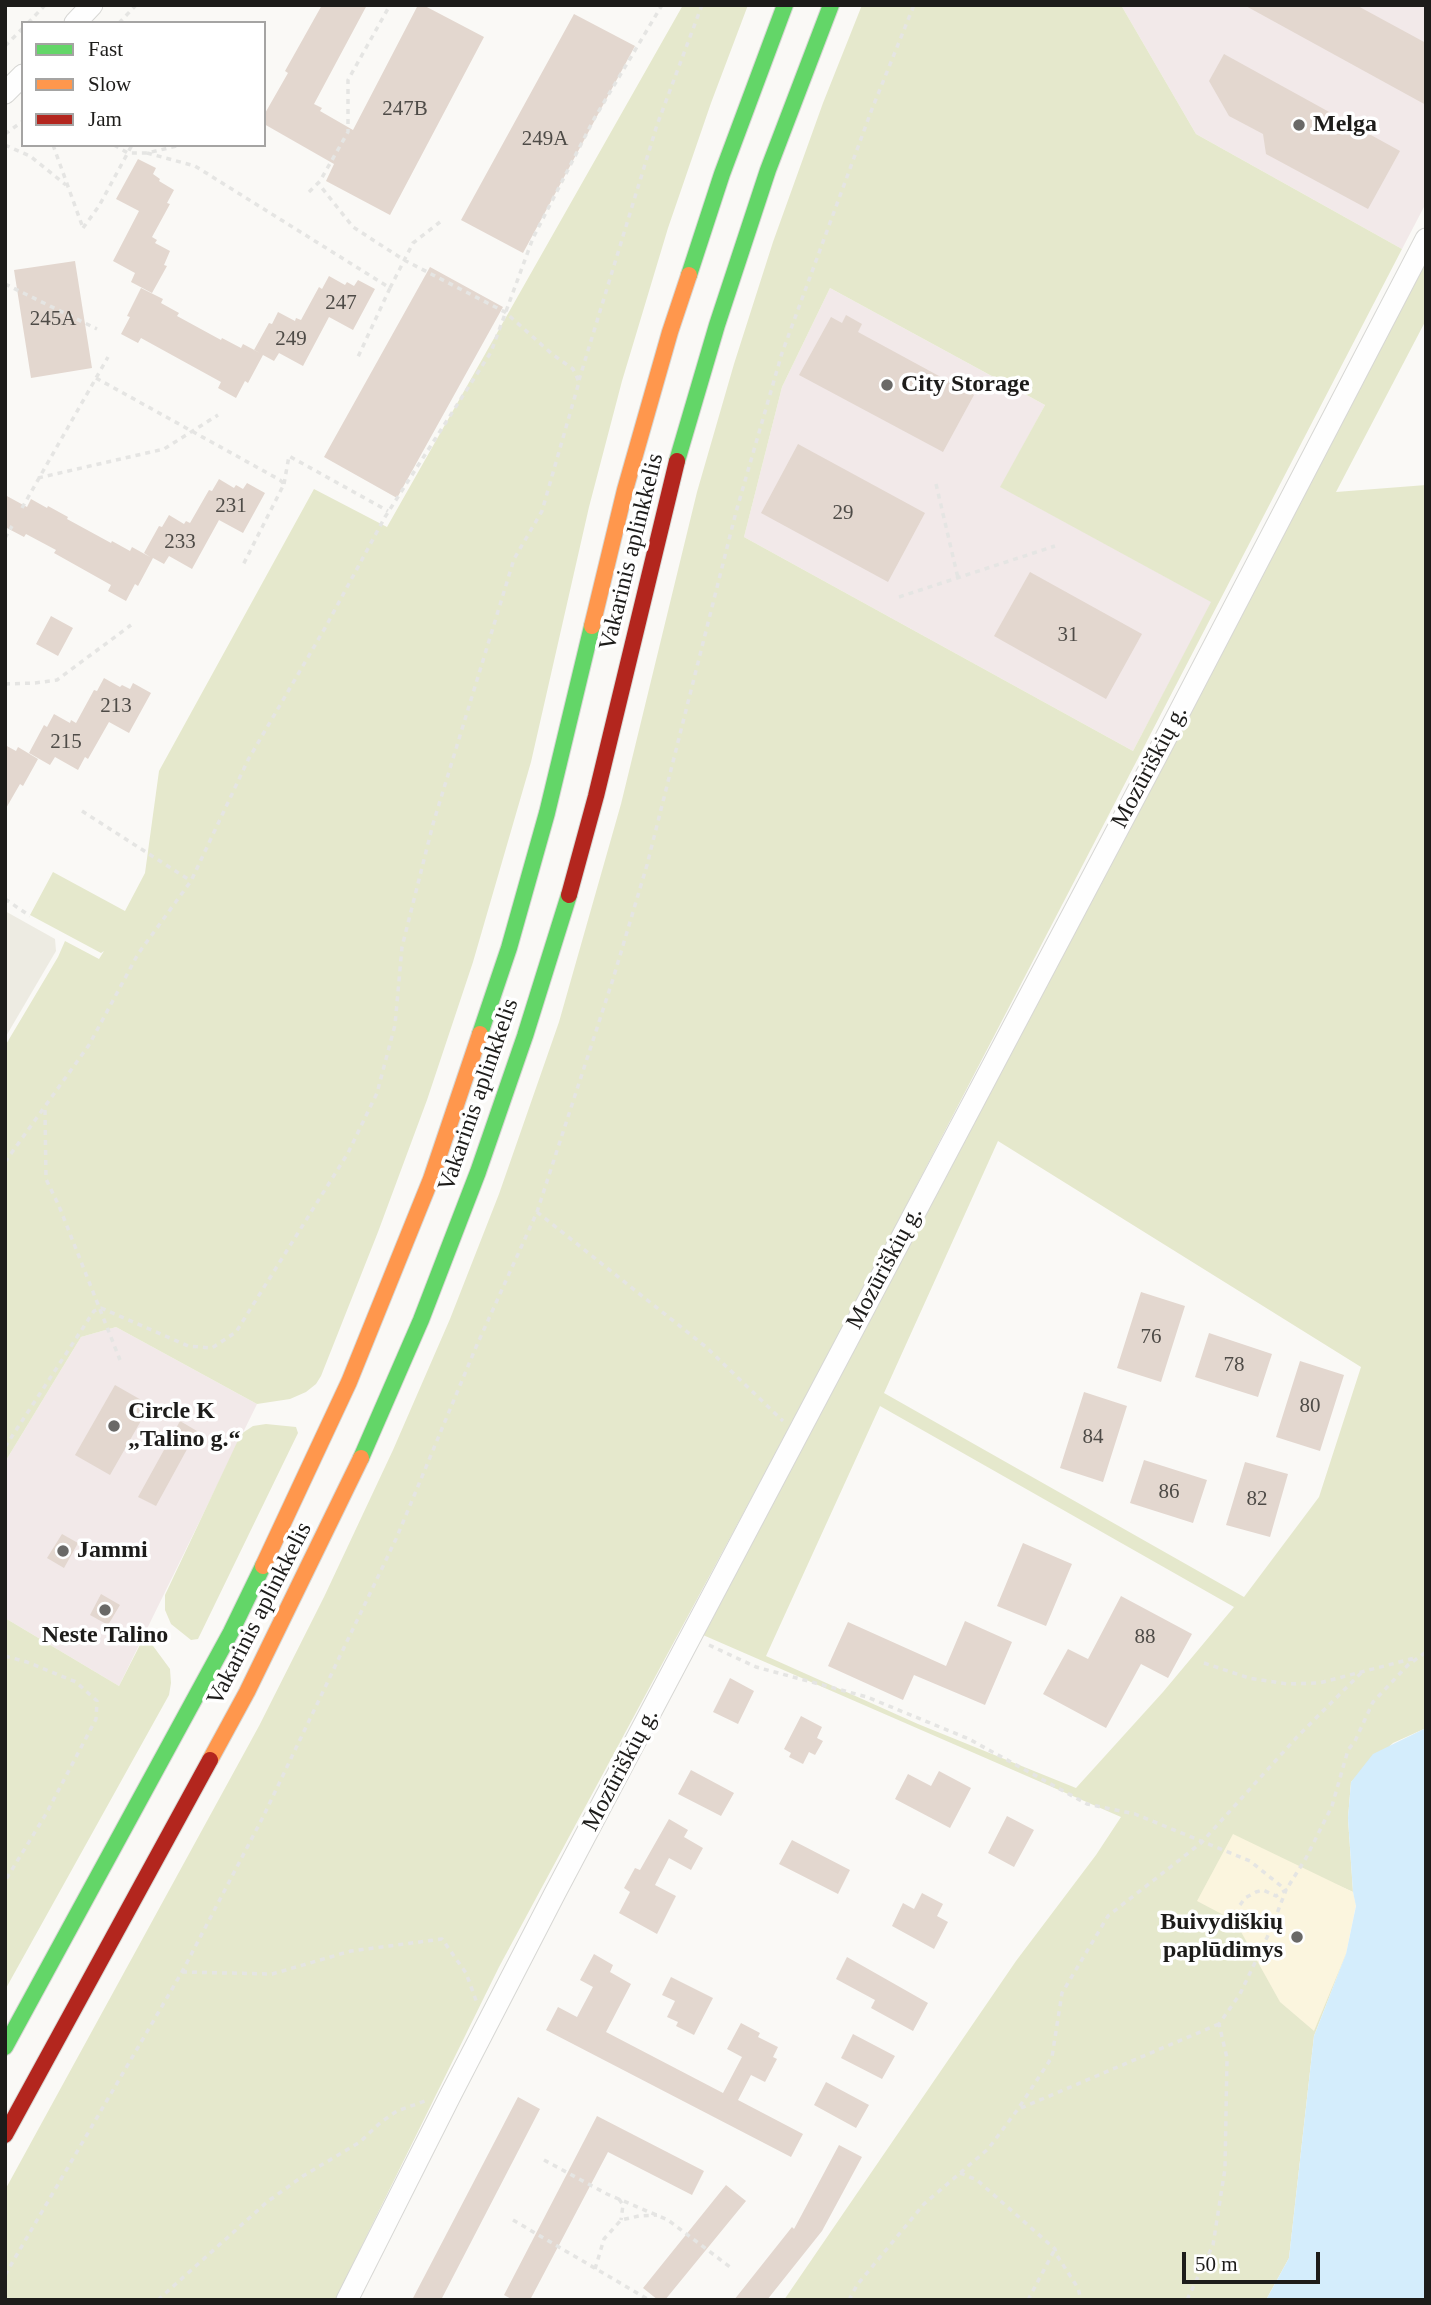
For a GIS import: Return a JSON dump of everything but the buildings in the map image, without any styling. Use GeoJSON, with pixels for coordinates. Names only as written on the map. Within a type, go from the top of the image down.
{"type":"FeatureCollection","features":[{"type":"Feature","properties":{"kind":"highway","name":"Vakarinis aplinkkelis"},"geometry":{"type":"LineString","coordinates":[[5,2047],[231,1632],[276,1541],[349,1382],[431,1179],[509,948],[547,813],[625,491],[670,332],[722,174],[785,5]]}},
{"type":"Feature","properties":{"kind":"highway","name":"Vakarinis aplinkkelis"},"geometry":{"type":"LineString","coordinates":[[5,2135],[247,1692],[359,1462],[421,1320],[486,1147],[563,916],[599,782],[671,480],[713,338],[768,170],[831,5]]}},
{"type":"Feature","properties":{"kind":"street"},"geometry":{"type":"LineString","coordinates":[[77,21],[92,5]]}},
{"type":"Feature","properties":{"kind":"street"},"geometry":{"type":"LineString","coordinates":[[5,93],[21,77]]}},
{"type":"Feature","properties":{"kind":"street","name":"Mozūriškių g."},"geometry":{"type":"LineString","coordinates":[[347,2300],[451,2094],[1426,239]]}},
{"type":"Feature","properties":{"kind":"path"},"geometry":{"type":"LineString","coordinates":[[30,21],[45,5]]}},
{"type":"Feature","properties":{"kind":"path"},"geometry":{"type":"LineString","coordinates":[[121,21],[136,5]]}},
{"type":"Feature","properties":{"kind":"path"},"geometry":{"type":"LineString","coordinates":[[309,192],[348,132],[348,80],[390,5]]}},
{"type":"Feature","properties":{"kind":"path"},"geometry":{"type":"LineString","coordinates":[[5,1162],[89,1045],[138,954],[191,881],[248,760],[325,628],[388,512],[491,352],[533,238],[594,119],[662,5]]}},
{"type":"Feature","properties":{"kind":"path"},"geometry":{"type":"LineString","coordinates":[[6,1447],[94,1311],[101,1308],[188,1346],[212,1348],[236,1332],[348,1153],[377,1093],[395,1025],[402,947],[433,824],[514,559],[542,511],[657,125],[702,5]]}},
{"type":"Feature","properties":{"kind":"path"},"geometry":{"type":"LineString","coordinates":[[5,2275],[183,1972],[263,1817],[390,1551],[476,1347],[537,1212],[647,865],[733,525],[782,353],[872,109],[914,5]]}},
{"type":"Feature","properties":{"kind":"path"},"geometry":{"type":"LineString","coordinates":[[5,46],[21,30]]}},
{"type":"Feature","properties":{"kind":"path"},"geometry":{"type":"LineString","coordinates":[[5,134],[21,122]]}},
{"type":"Feature","properties":{"kind":"path"},"geometry":{"type":"LineString","coordinates":[[5,145],[30,156],[68,186]]}},
{"type":"Feature","properties":{"kind":"path"},"geometry":{"type":"LineString","coordinates":[[54,147],[83,228],[99,206],[131,147]]}},
{"type":"Feature","properties":{"kind":"path"},"geometry":{"type":"LineString","coordinates":[[118,147],[128,153],[147,153],[172,147]]}},
{"type":"Feature","properties":{"kind":"path"},"geometry":{"type":"LineString","coordinates":[[147,153],[195,166],[390,288]]}},
{"type":"Feature","properties":{"kind":"path"},"geometry":{"type":"LineString","coordinates":[[317,183],[353,227],[404,260],[505,312],[573,369],[579,382]]}},
{"type":"Feature","properties":{"kind":"path"},"geometry":{"type":"LineString","coordinates":[[357,359],[413,243],[440,222]]}},
{"type":"Feature","properties":{"kind":"path"},"geometry":{"type":"LineString","coordinates":[[5,284],[97,329]]}},
{"type":"Feature","properties":{"kind":"path"},"geometry":{"type":"LineString","coordinates":[[22,508],[108,357]]}},
{"type":"Feature","properties":{"kind":"path"},"geometry":{"type":"LineString","coordinates":[[96,378],[284,484]]}},
{"type":"Feature","properties":{"kind":"path"},"geometry":{"type":"LineString","coordinates":[[38,478],[164,449],[218,415]]}},
{"type":"Feature","properties":{"kind":"path"},"geometry":{"type":"LineString","coordinates":[[243,565],[284,484],[289,456],[388,512]]}},
{"type":"Feature","properties":{"kind":"path"},"geometry":{"type":"LineString","coordinates":[[936,484],[958,578]]}},
{"type":"Feature","properties":{"kind":"path"},"geometry":{"type":"LineString","coordinates":[[5,538],[12,526]]}},
{"type":"Feature","properties":{"kind":"path"},"geometry":{"type":"LineString","coordinates":[[898,597],[1055,547]]}},
{"type":"Feature","properties":{"kind":"path"},"geometry":{"type":"LineString","coordinates":[[5,684],[57,681],[131,625]]}},
{"type":"Feature","properties":{"kind":"path"},"geometry":{"type":"LineString","coordinates":[[82,811],[191,881]]}},
{"type":"Feature","properties":{"kind":"path"},"geometry":{"type":"LineString","coordinates":[[5,899],[30,916]]}},
{"type":"Feature","properties":{"kind":"path"},"geometry":{"type":"LineString","coordinates":[[46,1108],[46,1179],[120,1360]]}},
{"type":"Feature","properties":{"kind":"path"},"geometry":{"type":"LineString","coordinates":[[537,1212],[706,1347],[797,1434]]}},
{"type":"Feature","properties":{"kind":"path"},"geometry":{"type":"LineString","coordinates":[[691,1637],[756,1667],[867,1697],[969,1739],[1087,1804],[1135,1814],[1250,1861],[1286,1890]]}},
{"type":"Feature","properties":{"kind":"path"},"geometry":{"type":"LineString","coordinates":[[1018,2109],[1219,2024],[1240,1994],[1286,1890],[1306,1858],[1332,1806],[1348,1750],[1373,1702],[1426,1652]]}},
{"type":"Feature","properties":{"kind":"path"},"geometry":{"type":"LineString","coordinates":[[5,1656],[76,1682],[97,1701],[96,1719],[46,1814],[5,1881]]}},
{"type":"Feature","properties":{"kind":"path"},"geometry":{"type":"LineString","coordinates":[[1204,1663],[1249,1678],[1287,1684],[1319,1683],[1417,1658]]}},
{"type":"Feature","properties":{"kind":"path"},"geometry":{"type":"LineString","coordinates":[[849,2300],[857,2285],[924,2204],[988,2149],[1018,2109],[1052,2057],[1062,1993],[1108,1916],[1201,1843],[1297,1737],[1363,1671]]}},
{"type":"Feature","properties":{"kind":"path"},"geometry":{"type":"LineString","coordinates":[[1240,1905],[1245,1898],[1256,1892],[1263,1890],[1276,1896],[1286,1890]]}},
{"type":"Feature","properties":{"kind":"path"},"geometry":{"type":"LineString","coordinates":[[183,1972],[272,1974],[351,1951],[442,1939],[466,1973],[486,2028]]}},
{"type":"Feature","properties":{"kind":"path"},"geometry":{"type":"LineString","coordinates":[[1187,2300],[1213,2245],[1226,2169],[1227,2058],[1219,2024]]}},
{"type":"Feature","properties":{"kind":"path"},"geometry":{"type":"LineString","coordinates":[[158,2300],[267,2202],[303,2176],[360,2142],[397,2111],[451,2094]]}},
{"type":"Feature","properties":{"kind":"path"},"geometry":{"type":"LineString","coordinates":[[544,2160],[607,2194],[668,2220],[730,2267]]}},
{"type":"Feature","properties":{"kind":"path"},"geometry":{"type":"LineString","coordinates":[[960,2173],[977,2180],[1055,2249],[1078,2288],[1081,2300]]}},
{"type":"Feature","properties":{"kind":"path"},"geometry":{"type":"LineString","coordinates":[[595,2269],[604,2239],[621,2220],[623,2205],[618,2197]]}},
{"type":"Feature","properties":{"kind":"path"},"geometry":{"type":"LineString","coordinates":[[621,2220],[658,2215]]}},
{"type":"Feature","properties":{"kind":"path"},"geometry":{"type":"LineString","coordinates":[[513,2220],[649,2300]]}},
{"type":"Feature","properties":{"kind":"path"},"geometry":{"type":"LineString","coordinates":[[1028,2300],[1055,2249]]}},
{"type":"Feature","properties":{"kind":"shaded area"},"geometry":{"type":"Polygon","coordinates":[[[1121,5],[1420,5],[1426,8],[1426,203],[1402,249],[1196,134],[1121,5]]]}},
{"type":"Feature","properties":{"kind":"shaded area"},"geometry":{"type":"Polygon","coordinates":[[[830,288],[1045,405],[1001,487],[1212,602],[1133,751],[744,537],[782,387],[830,288]]]}},
{"type":"Feature","properties":{"kind":"shaded area"},"geometry":{"type":"Polygon","coordinates":[[[5,911],[55,939],[56,951],[5,1038],[5,911]]]}},
{"type":"Feature","properties":{"kind":"shaded area"},"geometry":{"type":"Polygon","coordinates":[[[116,1327],[257,1404],[119,1686],[5,1618],[5,1462],[81,1337],[116,1327]]]}},
{"type":"Feature","properties":{"kind":"green space"},"geometry":{"type":"Polygon","coordinates":[[[683,5],[748,5],[668,228],[622,381],[589,507],[531,762],[473,962],[427,1100],[321,1376],[306,1392],[290,1399],[257,1404],[116,1327],[81,1337],[5,1462],[5,1046],[65,941],[99,959],[104,951],[101,953],[30,915],[53,872],[125,911],[145,873],[159,771],[314,489],[387,527],[683,5]]]}},
{"type":"Feature","properties":{"kind":"green space"},"geometry":{"type":"Polygon","coordinates":[[[862,5],[1121,5],[1196,134],[1402,249],[837,1339],[499,1967],[335,2300],[5,2300],[5,2190],[259,1726],[324,1597],[393,1450],[450,1319],[499,1194],[559,1022],[621,804],[697,492],[734,364],[773,242],[862,5]],[[830,288],[782,387],[744,537],[1133,751],[1211,602],[1000,487],[1045,405],[830,288]]]}},
{"type":"Feature","properties":{"kind":"green space"},"geometry":{"type":"Polygon","coordinates":[[[1426,260],[1426,320],[1336,492],[1426,485],[1426,1728],[1393,1743],[1351,1782],[1348,1818],[1353,1892],[1306,1871],[1346,1954],[1314,2036],[1289,2258],[1266,2300],[784,2300],[1016,1961],[1096,1855],[1121,1817],[703,1635],[1019,1028],[1426,260]],[[998,1141],[884,1393],[1244,1597],[1319,1497],[1361,1367],[998,1141]],[[880,1406],[766,1656],[918,1724],[1076,1788],[1163,1692],[1234,1607],[880,1406]]]}},
{"type":"Feature","properties":{"kind":"green space"},"geometry":{"type":"Polygon","coordinates":[[[266,1424],[296,1427],[298,1433],[198,1639],[191,1640],[171,1624],[165,1610],[165,1595],[241,1434],[253,1426],[266,1424]]]}},
{"type":"Feature","properties":{"kind":"green space"},"geometry":{"type":"Polygon","coordinates":[[[5,1618],[119,1686],[145,1635],[170,1669],[171,1683],[169,1695],[5,1990],[5,1618]]]}},
{"type":"Feature","properties":{"kind":"sand","name":"Buivydiškių paplūdimys"},"geometry":{"type":"Polygon","coordinates":[[[1233,1834],[1353,1892],[1356,1905],[1346,1954],[1314,2031],[1280,2002],[1235,1921],[1197,1901],[1233,1834]]]}},
{"type":"Feature","properties":{"kind":"water"},"geometry":{"type":"Polygon","coordinates":[[[1426,1728],[1426,2300],[1266,2300],[1289,2258],[1314,2036],[1346,1954],[1356,1906],[1348,1818],[1351,1782],[1373,1754],[1426,1728]]]}},
{"type":"Feature","properties":{"kind":"traffic: fast"},"geometry":{"type":"LineString","coordinates":[[689,275],[722,174],[785,5]]}},
{"type":"Feature","properties":{"kind":"traffic: fast"},"geometry":{"type":"LineString","coordinates":[[677,461],[717,325],[768,170],[831,5]]}},
{"type":"Feature","properties":{"kind":"traffic: fast"},"geometry":{"type":"LineString","coordinates":[[480,1034],[509,948],[547,813],[592,626]]}},
{"type":"Feature","properties":{"kind":"traffic: fast"},"geometry":{"type":"LineString","coordinates":[[361,1458],[421,1320],[478,1172],[525,1036],[569,895]]}},
{"type":"Feature","properties":{"kind":"traffic: fast"},"geometry":{"type":"LineString","coordinates":[[5,2047],[231,1632],[263,1566]]}},
{"type":"Feature","properties":{"kind":"traffic: slow"},"geometry":{"type":"LineString","coordinates":[[592,626],[625,490],[689,275]]}},
{"type":"Feature","properties":{"kind":"traffic: slow"},"geometry":{"type":"LineString","coordinates":[[263,1566],[349,1382],[431,1179],[480,1034]]}},
{"type":"Feature","properties":{"kind":"traffic: slow"},"geometry":{"type":"LineString","coordinates":[[210,1760],[247,1692],[361,1458]]}},
{"type":"Feature","properties":{"kind":"traffic: jam"},"geometry":{"type":"LineString","coordinates":[[569,895],[596,796],[677,461]]}},
{"type":"Feature","properties":{"kind":"traffic: jam"},"geometry":{"type":"LineString","coordinates":[[5,2135],[210,1760]]}},
{"type":"Feature","properties":{"kind":"place","name":"Melga"},"geometry":{"type":"Point","coordinates":[1299,125]}},
{"type":"Feature","properties":{"kind":"place","name":"City Storage"},"geometry":{"type":"Point","coordinates":[887,385]}},
{"type":"Feature","properties":{"kind":"place","name":"Circle K „Talino g.“"},"geometry":{"type":"Point","coordinates":[114,1426]}},
{"type":"Feature","properties":{"kind":"place","name":"Jammi"},"geometry":{"type":"Point","coordinates":[63,1551]}},
{"type":"Feature","properties":{"kind":"place","name":"Neste Talino"},"geometry":{"type":"Point","coordinates":[105,1610]}},
{"type":"Feature","properties":{"kind":"place","name":"Buivydiškių paplūdimys"},"geometry":{"type":"Point","coordinates":[1297,1937]}}]}
